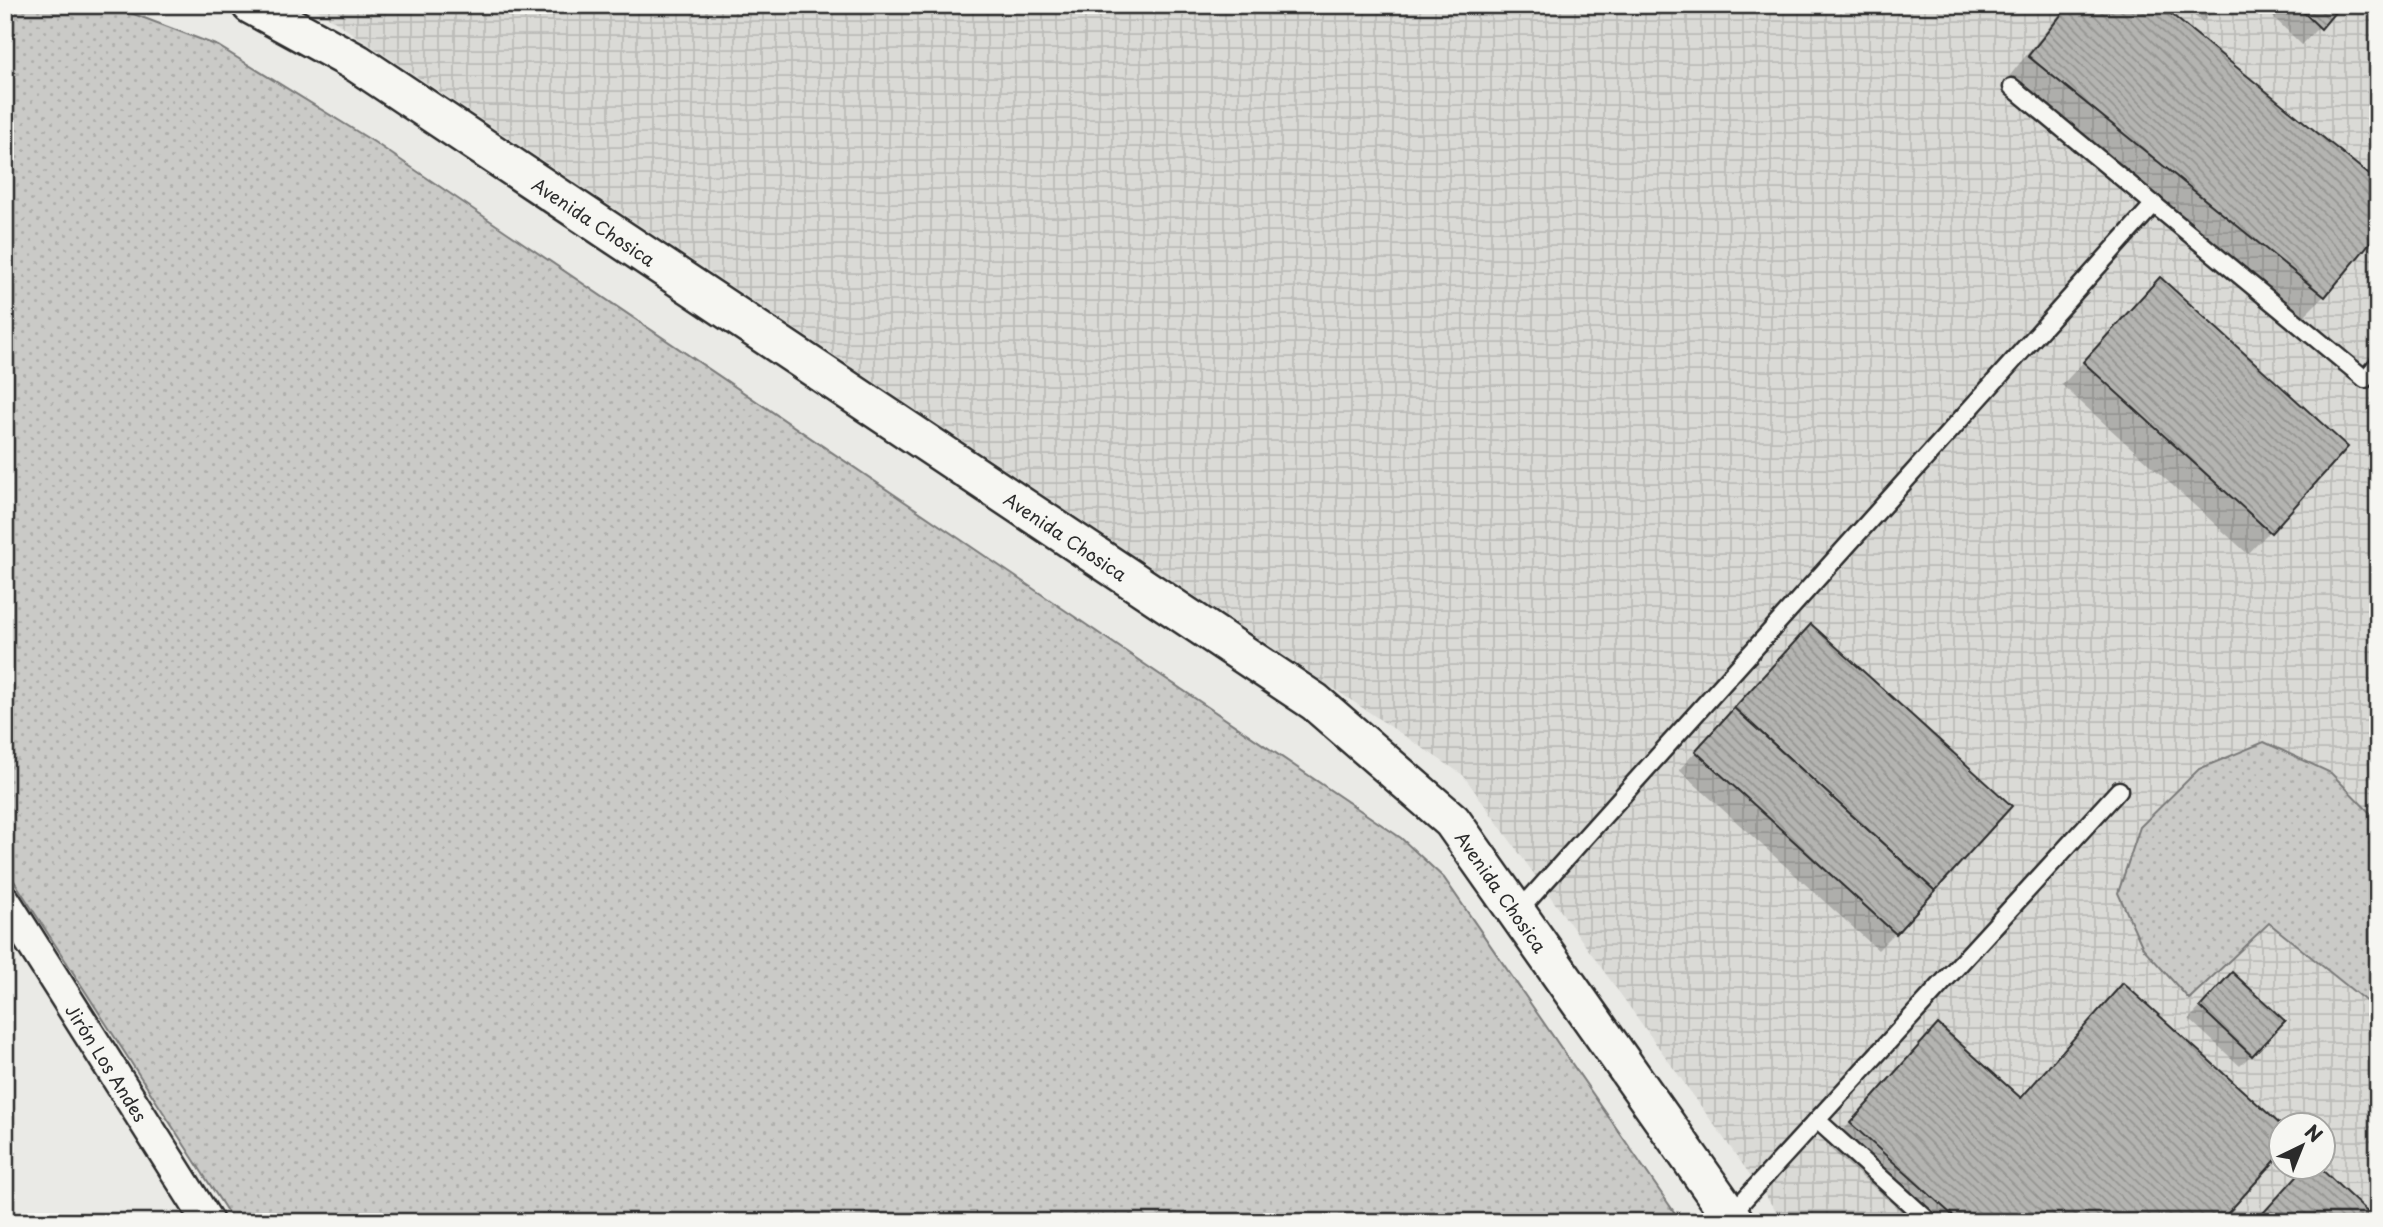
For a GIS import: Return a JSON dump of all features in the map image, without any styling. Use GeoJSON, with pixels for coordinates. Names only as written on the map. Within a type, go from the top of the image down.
{"type":"FeatureCollection","features":[{"type":"Feature","properties":{"kind":"street","name":"Avenida Chosica"},"geometry":{"type":"LineString","coordinates":[[251,5],[357,63],[1315,702],[1452,821],[1732,1218]]}},
{"type":"Feature","properties":{"kind":"street","name":"Jirón Los Andes"},"geometry":{"type":"LineString","coordinates":[[5,901],[208,1222]]}},
{"type":"Feature","properties":{"kind":"lane"},"geometry":{"type":"LineString","coordinates":[[2012,87],[2365,379],[2378,364]]}},
{"type":"Feature","properties":{"kind":"lane"},"geometry":{"type":"LineString","coordinates":[[1517,913],[2154,204]]}},
{"type":"Feature","properties":{"kind":"lane"},"geometry":{"type":"LineString","coordinates":[[1732,1218],[1817,1120],[2119,790]]}},
{"type":"Feature","properties":{"kind":"lane"},"geometry":{"type":"LineString","coordinates":[[1817,1120],[1930,1222]]}},
{"type":"Feature","properties":{"kind":"shaded area"},"geometry":{"type":"Polygon","coordinates":[[[5,5],[110,5],[218,46],[374,142],[1401,838],[1444,878],[1681,1222],[234,1222],[5,867],[5,5]]]}},
{"type":"Feature","properties":{"kind":"shaded area"},"geometry":{"type":"Polygon","coordinates":[[[310,5],[2378,5],[2378,1222],[1784,1222],[1463,775],[310,5]]]}},
{"type":"Feature","properties":{"kind":"shaded area"},"geometry":{"type":"Polygon","coordinates":[[[2264,742],[2331,773],[2378,821],[2378,1011],[2269,923],[2189,999],[2143,948],[2118,893],[2140,827],[2199,769],[2264,742]]]}},
{"type":"Feature","properties":{"kind":"building"},"geometry":{"type":"Polygon","coordinates":[[[2069,5],[2160,5],[2378,182],[2378,233],[2325,297],[2028,56],[2069,5]]]}},
{"type":"Feature","properties":{"kind":"building"},"geometry":{"type":"Polygon","coordinates":[[[2296,5],[2341,5],[2321,29],[2296,5]]]}},
{"type":"Feature","properties":{"kind":"building"},"geometry":{"type":"Polygon","coordinates":[[[2160,277],[2348,447],[2271,533],[2083,362],[2160,277]]]}},
{"type":"Feature","properties":{"kind":"building"},"geometry":{"type":"Polygon","coordinates":[[[1811,624],[2012,806],[1935,891],[1734,708],[1811,624]]]}},
{"type":"Feature","properties":{"kind":"building"},"geometry":{"type":"Polygon","coordinates":[[[1734,708],[1935,891],[1896,934],[1695,751],[1734,708]]]}},
{"type":"Feature","properties":{"kind":"building"},"geometry":{"type":"Polygon","coordinates":[[[2232,972],[2285,1021],[2252,1056],[2200,1007],[2232,972]]]}},
{"type":"Feature","properties":{"kind":"building"},"geometry":{"type":"Polygon","coordinates":[[[2123,983],[2268,1113],[2268,1169],[2220,1222],[1960,1222],[1850,1123],[1938,1024],[2021,1098],[2123,983]]]}},
{"type":"Feature","properties":{"kind":"building"},"geometry":{"type":"Polygon","coordinates":[[[2291,1182],[2335,1182],[2378,1222],[2255,1222],[2291,1182]]]}}]}
